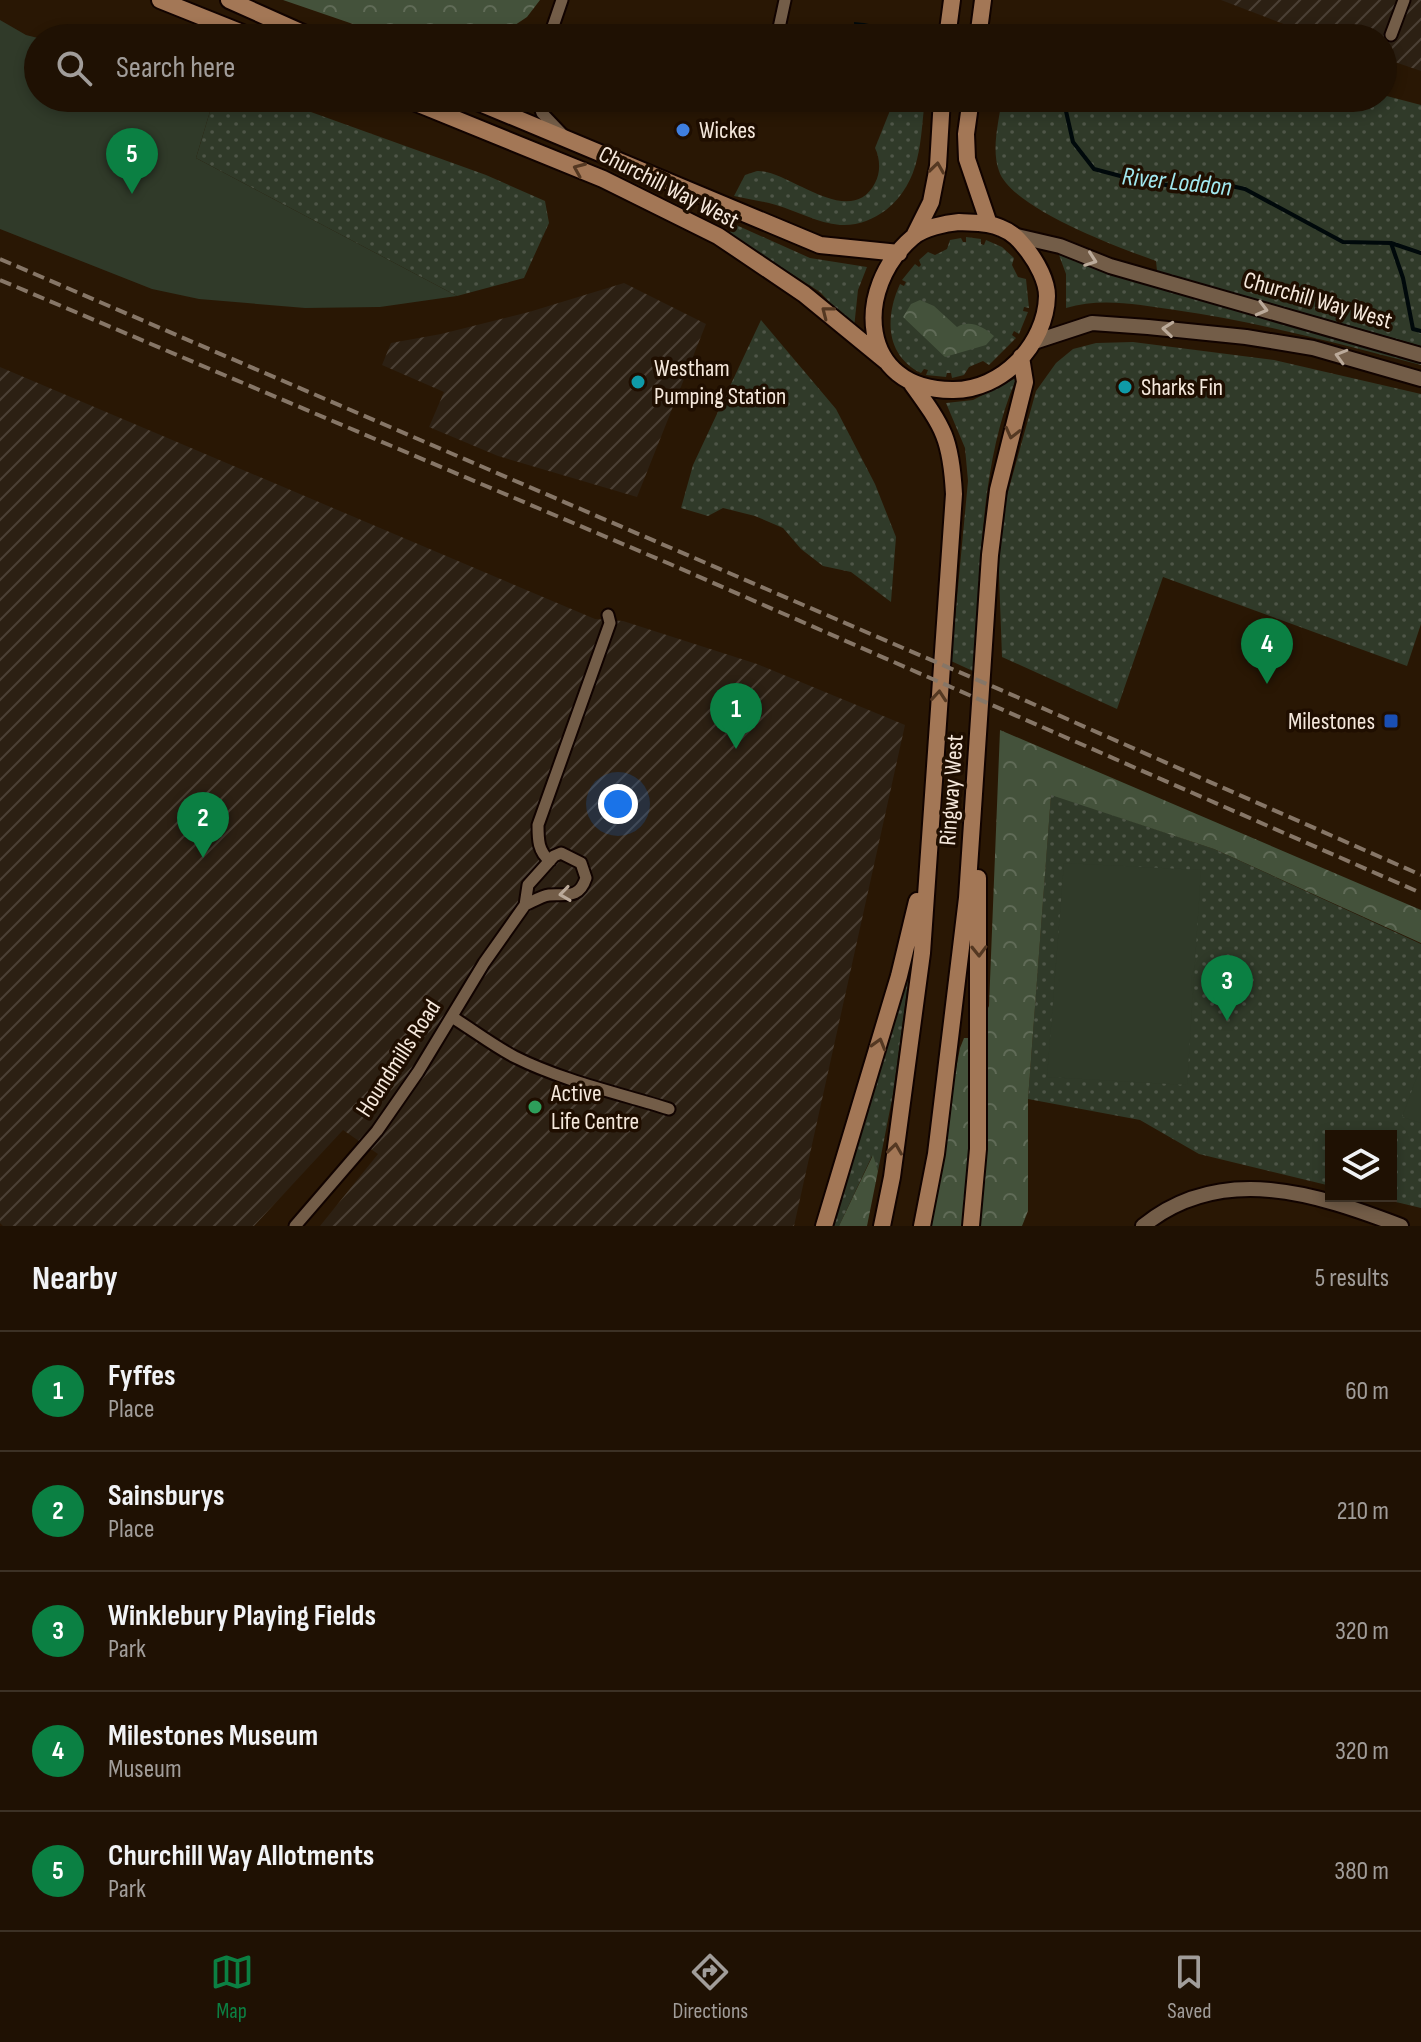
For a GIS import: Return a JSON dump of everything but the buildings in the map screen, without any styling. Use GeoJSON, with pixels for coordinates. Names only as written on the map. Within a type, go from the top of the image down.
{"type":"FeatureCollection","features":[{"type":"Feature","properties":{"kind":"main road"},"geometry":{"type":"LineString","coordinates":[[160,0],[220,24]]}},
{"type":"Feature","properties":{"kind":"main road"},"geometry":{"type":"LineString","coordinates":[[229,0],[283,24]]}},
{"type":"Feature","properties":{"kind":"main road"},"geometry":{"type":"LineString","coordinates":[[942,0],[946,24]]}},
{"type":"Feature","properties":{"kind":"main road"},"geometry":{"type":"LineString","coordinates":[[949,24],[952,0]]}},
{"type":"Feature","properties":{"kind":"main road"},"geometry":{"type":"LineString","coordinates":[[980,24],[983,0]]}},
{"type":"Feature","properties":{"kind":"main road","name":"Churchill Way West"},"geometry":{"type":"LineString","coordinates":[[438,112],[603,179],[718,236],[804,294],[887,362]]}},
{"type":"Feature","properties":{"kind":"main road","name":"Churchill Way West"},"geometry":{"type":"LineString","coordinates":[[500,112],[820,245],[899,253]]}},
{"type":"Feature","properties":{"kind":"main road"},"geometry":{"type":"LineString","coordinates":[[915,234],[949,223],[989,224],[1017,236],[1038,264],[1047,293],[1042,324],[1034,342],[999,376],[970,388],[952,390],[912,384],[895,372],[877,344],[873,309],[884,275],[915,234],[931,202],[938,166],[941,112]]}},
{"type":"Feature","properties":{"kind":"main road"},"geometry":{"type":"LineString","coordinates":[[969,112],[967,159],[989,224]]}},
{"type":"Feature","properties":{"kind":"main road","name":"Churchill Way West"},"geometry":{"type":"LineString","coordinates":[[1017,236],[1060,246],[1110,266],[1421,355]]}},
{"type":"Feature","properties":{"kind":"main road","name":"Churchill Way West"},"geometry":{"type":"LineString","coordinates":[[1034,342],[1092,323],[1148,327],[1246,337],[1313,348],[1421,379]]}},
{"type":"Feature","properties":{"kind":"main road","name":"Ringway West"},"geometry":{"type":"LineString","coordinates":[[922,1226],[936,1154],[967,898],[990,555],[998,490],[1025,382],[1021,357]]}},
{"type":"Feature","properties":{"kind":"main road","name":"Ringway West"},"geometry":{"type":"LineString","coordinates":[[882,1226],[892,1177],[922,953],[954,494],[946,437],[933,411],[912,384]]}},
{"type":"Feature","properties":{"kind":"main road"},"geometry":{"type":"LineString","coordinates":[[971,1226],[978,1149],[977,761]]}},
{"type":"Feature","properties":{"kind":"main road"},"geometry":{"type":"LineString","coordinates":[[824,1226],[899,976],[928,858]]}},
{"type":"Feature","properties":{"kind":"main road"},"geometry":{"type":"LineString","coordinates":[[1143,1226],[1175,1204],[1197,1196],[1222,1190],[1270,1189],[1338,1203],[1401,1226]]}},
{"type":"Feature","properties":{"kind":"street"},"geometry":{"type":"LineString","coordinates":[[554,24],[562,0]]}},
{"type":"Feature","properties":{"kind":"street"},"geometry":{"type":"LineString","coordinates":[[780,24],[785,0]]}},
{"type":"Feature","properties":{"kind":"street"},"geometry":{"type":"LineString","coordinates":[[1395,24],[1404,0]]}},
{"type":"Feature","properties":{"kind":"street"},"geometry":{"type":"LineString","coordinates":[[542,112],[569,142]]}},
{"type":"Feature","properties":{"kind":"street"},"geometry":{"type":"LineString","coordinates":[[525,905],[548,895],[572,896],[582,888],[586,878],[581,863],[570,856],[561,853],[550,861],[543,855],[538,844],[538,825],[610,623],[608,615]]}},
{"type":"Feature","properties":{"kind":"street","name":"Houndmills Road"},"geometry":{"type":"LineString","coordinates":[[295,1226],[377,1131],[484,963],[525,905],[528,885],[550,861]]}},
{"type":"Feature","properties":{"kind":"street"},"geometry":{"type":"LineString","coordinates":[[452,1017],[530,1063],[573,1080],[669,1109]]}},
{"type":"Feature","properties":{"kind":"shaded area"},"geometry":{"type":"Polygon","coordinates":[[[1221,0],[1421,0],[1421,71],[1397,63],[1397,24],[1284,24],[1221,0]]]}},
{"type":"Feature","properties":{"kind":"shaded area"},"geometry":{"type":"Polygon","coordinates":[[[624,283],[706,324],[637,497],[498,456],[429,427],[444,392],[382,365],[391,343],[529,312],[624,283]]]}},
{"type":"Feature","properties":{"kind":"shaded area"},"geometry":{"type":"Polygon","coordinates":[[[0,367],[595,619],[623,621],[757,664],[905,725],[794,1226],[320,1226],[378,1154],[343,1130],[254,1226],[3,1226],[0,1223],[0,367]]]}},
{"type":"Feature","properties":{"kind":"green space"},"geometry":{"type":"Polygon","coordinates":[[[283,0],[540,0],[527,17],[517,24],[353,24],[283,0]]]}},
{"type":"Feature","properties":{"kind":"green space"},"geometry":{"type":"Polygon","coordinates":[[[0,20],[24,34],[24,112],[210,112],[196,158],[457,296],[380,307],[305,308],[199,299],[152,289],[0,229],[0,20]]]}},
{"type":"Feature","properties":{"kind":"green space"},"geometry":{"type":"Polygon","coordinates":[[[1397,99],[1421,105],[1421,346],[1157,271],[1156,261],[1068,225],[1024,199],[1008,185],[999,171],[996,135],[1000,112],[1397,112],[1397,99]]]}},
{"type":"Feature","properties":{"kind":"green space"},"geometry":{"type":"Polygon","coordinates":[[[210,112],[311,112],[486,175],[545,201],[549,223],[524,278],[457,296],[196,158],[210,112]]]}},
{"type":"Feature","properties":{"kind":"green space"},"geometry":{"type":"Polygon","coordinates":[[[889,112],[924,112],[917,159],[907,186],[881,214],[859,223],[832,224],[776,205],[734,196],[745,175],[757,171],[770,173],[835,200],[850,201],[864,196],[877,179],[879,165],[875,148],[889,112]]]}},
{"type":"Feature","properties":{"kind":"green space"},"geometry":{"type":"Polygon","coordinates":[[[734,224],[810,258],[867,267],[858,290],[854,328],[820,292],[729,234],[734,224]]]}},
{"type":"Feature","properties":{"kind":"green space"},"geometry":{"type":"Polygon","coordinates":[[[966,237],[981,239],[984,245],[986,240],[1002,247],[1014,258],[1012,265],[1018,277],[1026,279],[1029,308],[1024,307],[1023,311],[1028,312],[1019,334],[1014,331],[1012,335],[1016,338],[989,365],[983,361],[969,367],[964,375],[952,378],[951,373],[947,373],[946,377],[926,375],[928,370],[924,369],[921,373],[909,365],[895,346],[891,322],[895,297],[900,284],[904,286],[906,282],[902,280],[915,264],[921,265],[919,260],[928,252],[935,255],[947,249],[950,240],[961,238],[966,242],[966,237]]]}},
{"type":"Feature","properties":{"kind":"green space"},"geometry":{"type":"Polygon","coordinates":[[[1059,255],[1121,276],[1421,359],[1421,365],[1299,334],[1206,315],[1120,303],[1093,303],[1066,308],[1066,274],[1059,255]]]}},
{"type":"Feature","properties":{"kind":"green space"},"geometry":{"type":"Polygon","coordinates":[[[920,300],[934,306],[957,327],[977,325],[994,336],[986,345],[945,357],[903,317],[911,304],[920,300]]]}},
{"type":"Feature","properties":{"kind":"green space"},"geometry":{"type":"Polygon","coordinates":[[[761,320],[836,409],[875,484],[896,537],[891,602],[851,572],[823,566],[801,549],[783,528],[755,516],[723,508],[708,516],[681,508],[693,465],[761,320]]]}},
{"type":"Feature","properties":{"kind":"green space"},"geometry":{"type":"Polygon","coordinates":[[[1133,342],[1274,360],[1421,394],[1421,624],[1407,666],[1163,577],[1117,709],[1002,657],[998,548],[1001,517],[1036,391],[1056,363],[1073,349],[1096,343],[1133,342]]]}},
{"type":"Feature","properties":{"kind":"green space"},"geometry":{"type":"Polygon","coordinates":[[[1014,379],[988,485],[980,561],[975,672],[951,661],[968,481],[965,448],[946,403],[973,400],[1014,379]]]}},
{"type":"Feature","properties":{"kind":"green space"},"geometry":{"type":"Polygon","coordinates":[[[1000,730],[1421,910],[1421,943],[1214,849],[1051,795],[1028,1099],[1028,1211],[1022,1226],[926,1226],[960,1048],[964,1038],[972,1038],[989,1006],[1000,730]]]}},
{"type":"Feature","properties":{"kind":"green space"},"geometry":{"type":"Polygon","coordinates":[[[1051,794],[1214,849],[1421,944],[1421,1208],[1396,1202],[1397,1130],[1325,1130],[1325,1185],[1199,1154],[1140,1120],[1028,1099],[1051,794]]]}},
{"type":"Feature","properties":{"kind":"green space"},"geometry":{"type":"Polygon","coordinates":[[[1064,863],[1201,870],[1187,1085],[1047,1077],[1064,863]]]}},
{"type":"Feature","properties":{"kind":"green space"},"geometry":{"type":"Polygon","coordinates":[[[906,967],[910,968],[893,1094],[878,1171],[872,1156],[839,1226],[830,1226],[906,967]]]}},
{"type":"Feature","properties":{"kind":"green space"},"geometry":{"type":"Polygon","coordinates":[[[1421,1066],[1421,1123],[1402,1117],[1421,1066]]]}},
{"type":"Feature","properties":{"kind":"green space"},"geometry":{"type":"Polygon","coordinates":[[[873,1155],[878,1171],[867,1226],[839,1226],[873,1155]]]}},
{"type":"Feature","properties":{"kind":"waterway","name":"River Loddon"},"geometry":{"type":"LineString","coordinates":[[1066,112],[1073,142],[1094,169],[1143,182],[1182,187],[1222,184],[1245,189],[1343,242],[1391,243],[1421,253]]}},
{"type":"Feature","properties":{"kind":"waterway"},"geometry":{"type":"LineString","coordinates":[[1391,243],[1403,278],[1413,329],[1421,331]]}},
{"type":"Feature","properties":{"kind":"railway"},"geometry":{"type":"LineString","coordinates":[[0,259],[1024,700],[1421,875]]}},
{"type":"Feature","properties":{"kind":"railway"},"geometry":{"type":"LineString","coordinates":[[0,280],[670,564],[1421,893]]}},
{"type":"Feature","properties":{"kind":"place","name":"Wickes"},"geometry":{"type":"Point","coordinates":[683,130]}},
{"type":"Feature","properties":{"kind":"place","name":"Churchill Way Allotments"},"geometry":{"type":"Point","coordinates":[132,194]}},
{"type":"Feature","properties":{"kind":"place","name":"Westham Pumping Station"},"geometry":{"type":"Point","coordinates":[638,382]}},
{"type":"Feature","properties":{"kind":"place","name":"Sharks Fin"},"geometry":{"type":"Point","coordinates":[1125,387]}},
{"type":"Feature","properties":{"kind":"place","name":"Milestones Museum"},"geometry":{"type":"Point","coordinates":[1267,684]}},
{"type":"Feature","properties":{"kind":"place","name":"Milestones"},"geometry":{"type":"Point","coordinates":[1391,721]}},
{"type":"Feature","properties":{"kind":"place","name":"Fyffes"},"geometry":{"type":"Point","coordinates":[736,749]}},
{"type":"Feature","properties":{"kind":"place","name":"Sainsburys"},"geometry":{"type":"Point","coordinates":[203,858]}},
{"type":"Feature","properties":{"kind":"place","name":"Winklebury Playing Fields"},"geometry":{"type":"Point","coordinates":[1227,1021]}},
{"type":"Feature","properties":{"kind":"place","name":"Active Life Centre"},"geometry":{"type":"Point","coordinates":[535,1107]}}]}
